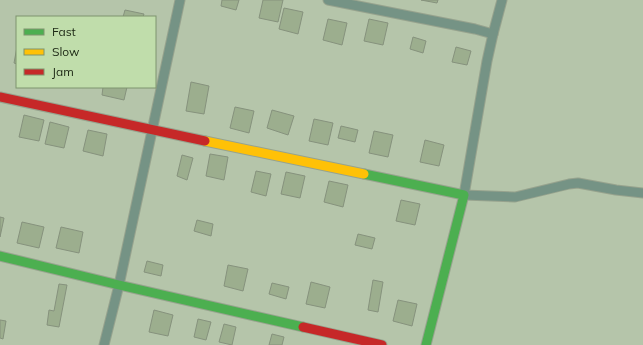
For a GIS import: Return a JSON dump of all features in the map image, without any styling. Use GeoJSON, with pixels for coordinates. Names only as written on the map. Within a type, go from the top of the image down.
{"type":"FeatureCollection","features":[{"type":"Feature","properties":{"kind":"street"},"geometry":{"type":"LineString","coordinates":[[104,345],[119,285],[180,0]]}},
{"type":"Feature","properties":{"kind":"street"},"geometry":{"type":"LineString","coordinates":[[328,0],[493,34]]}},
{"type":"Feature","properties":{"kind":"street"},"geometry":{"type":"LineString","coordinates":[[426,345],[464,195],[487,61],[502,0]]}},
{"type":"Feature","properties":{"kind":"street"},"geometry":{"type":"LineString","coordinates":[[0,96],[152,130],[464,195],[515,197],[578,183],[643,193]]}},
{"type":"Feature","properties":{"kind":"street"},"geometry":{"type":"LineString","coordinates":[[0,256],[119,285],[382,345]]}},
{"type":"Feature","properties":{"kind":"building"},"geometry":{"type":"Polygon","coordinates":[[[222,0],[239,0],[236,10],[221,6],[222,0]]]}},
{"type":"Feature","properties":{"kind":"building"},"geometry":{"type":"Polygon","coordinates":[[[263,0],[283,0],[278,22],[259,18],[263,0]]]}},
{"type":"Feature","properties":{"kind":"building"},"geometry":{"type":"Polygon","coordinates":[[[421,0],[438,0],[437,3],[421,0]]]}},
{"type":"Feature","properties":{"kind":"building"},"geometry":{"type":"Polygon","coordinates":[[[284,8],[303,12],[298,34],[279,29],[284,8]]]}},
{"type":"Feature","properties":{"kind":"building"},"geometry":{"type":"Polygon","coordinates":[[[125,10],[144,14],[143,16],[123,16],[125,10]]]}},
{"type":"Feature","properties":{"kind":"building"},"geometry":{"type":"Polygon","coordinates":[[[328,19],[347,23],[342,45],[323,40],[328,19]]]}},
{"type":"Feature","properties":{"kind":"building"},"geometry":{"type":"Polygon","coordinates":[[[369,19],[388,23],[383,45],[364,41],[369,19]]]}},
{"type":"Feature","properties":{"kind":"building"},"geometry":{"type":"Polygon","coordinates":[[[413,37],[426,41],[423,53],[410,49],[413,37]]]}},
{"type":"Feature","properties":{"kind":"building"},"geometry":{"type":"Polygon","coordinates":[[[456,47],[471,51],[467,65],[452,62],[456,47]]]}},
{"type":"Feature","properties":{"kind":"building"},"geometry":{"type":"Polygon","coordinates":[[[16,52],[16,64],[14,63],[16,52]]]}},
{"type":"Feature","properties":{"kind":"building"},"geometry":{"type":"Polygon","coordinates":[[[191,82],[209,86],[204,114],[186,111],[191,82]]]}},
{"type":"Feature","properties":{"kind":"building"},"geometry":{"type":"Polygon","coordinates":[[[103,88],[127,88],[124,100],[102,95],[103,88]]]}},
{"type":"Feature","properties":{"kind":"building"},"geometry":{"type":"Polygon","coordinates":[[[235,107],[254,111],[249,133],[230,128],[235,107]]]}},
{"type":"Feature","properties":{"kind":"building"},"geometry":{"type":"Polygon","coordinates":[[[272,110],[294,116],[288,135],[267,128],[272,110]]]}},
{"type":"Feature","properties":{"kind":"building"},"geometry":{"type":"Polygon","coordinates":[[[24,115],[44,120],[39,141],[19,137],[24,115]]]}},
{"type":"Feature","properties":{"kind":"building"},"geometry":{"type":"Polygon","coordinates":[[[314,119],[333,123],[328,145],[309,141],[314,119]]]}},
{"type":"Feature","properties":{"kind":"building"},"geometry":{"type":"Polygon","coordinates":[[[50,122],[69,127],[64,148],[45,144],[50,122]]]}},
{"type":"Feature","properties":{"kind":"building"},"geometry":{"type":"Polygon","coordinates":[[[341,126],[358,130],[355,142],[338,138],[341,126]]]}},
{"type":"Feature","properties":{"kind":"building"},"geometry":{"type":"Polygon","coordinates":[[[88,130],[107,134],[103,156],[83,151],[88,130]]]}},
{"type":"Feature","properties":{"kind":"building"},"geometry":{"type":"Polygon","coordinates":[[[374,131],[393,135],[388,157],[369,153],[374,131]]]}},
{"type":"Feature","properties":{"kind":"building"},"geometry":{"type":"Polygon","coordinates":[[[425,140],[444,145],[439,166],[420,162],[425,140]]]}},
{"type":"Feature","properties":{"kind":"building"},"geometry":{"type":"Polygon","coordinates":[[[210,154],[228,157],[224,180],[206,176],[210,154]]]}},
{"type":"Feature","properties":{"kind":"building"},"geometry":{"type":"Polygon","coordinates":[[[182,155],[193,158],[187,180],[177,176],[182,155]]]}},
{"type":"Feature","properties":{"kind":"building"},"geometry":{"type":"Polygon","coordinates":[[[256,171],[271,174],[266,196],[251,192],[256,171]]]}},
{"type":"Feature","properties":{"kind":"building"},"geometry":{"type":"Polygon","coordinates":[[[286,172],[305,176],[300,198],[281,194],[286,172]]]}},
{"type":"Feature","properties":{"kind":"building"},"geometry":{"type":"Polygon","coordinates":[[[329,181],[348,185],[343,207],[324,202],[329,181]]]}},
{"type":"Feature","properties":{"kind":"building"},"geometry":{"type":"Polygon","coordinates":[[[401,200],[420,204],[415,225],[396,221],[401,200]]]}},
{"type":"Feature","properties":{"kind":"building"},"geometry":{"type":"Polygon","coordinates":[[[0,217],[4,218],[0,237],[0,217]]]}},
{"type":"Feature","properties":{"kind":"building"},"geometry":{"type":"Polygon","coordinates":[[[197,220],[213,224],[211,236],[194,231],[197,220]]]}},
{"type":"Feature","properties":{"kind":"building"},"geometry":{"type":"Polygon","coordinates":[[[22,222],[44,227],[39,248],[17,243],[22,222]]]}},
{"type":"Feature","properties":{"kind":"building"},"geometry":{"type":"Polygon","coordinates":[[[61,227],[83,232],[79,253],[56,248],[61,227]]]}},
{"type":"Feature","properties":{"kind":"building"},"geometry":{"type":"Polygon","coordinates":[[[358,234],[375,238],[372,249],[355,245],[358,234]]]}},
{"type":"Feature","properties":{"kind":"building"},"geometry":{"type":"Polygon","coordinates":[[[147,261],[163,265],[161,276],[144,272],[147,261]]]}},
{"type":"Feature","properties":{"kind":"building"},"geometry":{"type":"Polygon","coordinates":[[[228,265],[248,269],[243,291],[224,286],[228,265]]]}},
{"type":"Feature","properties":{"kind":"building"},"geometry":{"type":"Polygon","coordinates":[[[373,280],[383,282],[378,312],[368,310],[373,280]]]}},
{"type":"Feature","properties":{"kind":"building"},"geometry":{"type":"Polygon","coordinates":[[[311,282],[330,287],[325,308],[306,304],[311,282]]]}},
{"type":"Feature","properties":{"kind":"building"},"geometry":{"type":"Polygon","coordinates":[[[272,283],[289,287],[286,299],[269,294],[272,283]]]}},
{"type":"Feature","properties":{"kind":"building"},"geometry":{"type":"Polygon","coordinates":[[[59,284],[67,285],[59,327],[47,325],[49,310],[54,311],[59,284]]]}},
{"type":"Feature","properties":{"kind":"building"},"geometry":{"type":"Polygon","coordinates":[[[398,300],[417,304],[412,326],[393,321],[398,300]]]}},
{"type":"Feature","properties":{"kind":"building"},"geometry":{"type":"Polygon","coordinates":[[[154,310],[173,315],[168,336],[149,332],[154,310]]]}},
{"type":"Feature","properties":{"kind":"building"},"geometry":{"type":"Polygon","coordinates":[[[198,319],[211,322],[206,340],[194,337],[198,319]]]}},
{"type":"Feature","properties":{"kind":"building"},"geometry":{"type":"Polygon","coordinates":[[[0,320],[6,321],[3,339],[0,338],[0,320]]]}},
{"type":"Feature","properties":{"kind":"building"},"geometry":{"type":"Polygon","coordinates":[[[224,324],[236,327],[232,345],[219,342],[224,324]]]}},
{"type":"Feature","properties":{"kind":"building"},"geometry":{"type":"Polygon","coordinates":[[[272,334],[284,337],[282,345],[269,345],[272,334]]]}},
{"type":"Feature","properties":{"kind":"traffic: fast"},"geometry":{"type":"LineString","coordinates":[[364,174],[464,195],[426,345]]}},
{"type":"Feature","properties":{"kind":"traffic: fast"},"geometry":{"type":"LineString","coordinates":[[0,256],[303,327]]}},
{"type":"Feature","properties":{"kind":"traffic: slow"},"geometry":{"type":"LineString","coordinates":[[205,141],[364,174]]}},
{"type":"Feature","properties":{"kind":"traffic: jam"},"geometry":{"type":"LineString","coordinates":[[0,97],[205,141]]}},
{"type":"Feature","properties":{"kind":"traffic: jam"},"geometry":{"type":"LineString","coordinates":[[303,327],[382,345]]}}]}
